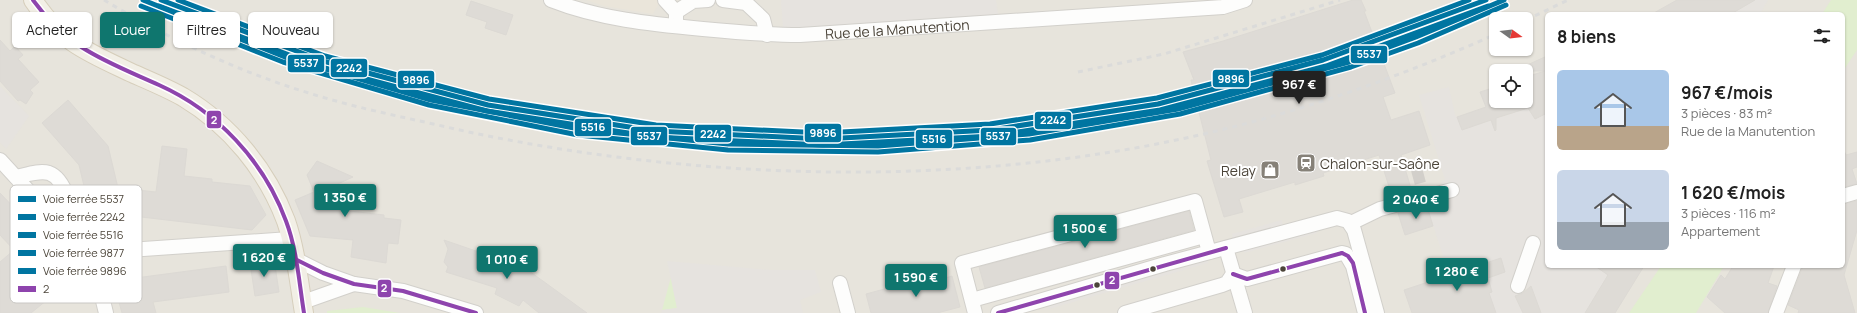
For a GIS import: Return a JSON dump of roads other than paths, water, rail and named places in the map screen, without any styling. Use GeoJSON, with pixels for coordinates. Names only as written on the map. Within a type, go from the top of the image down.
{"type":"FeatureCollection","features":[{"type":"Feature","properties":{"kind":"main road"},"geometry":{"type":"LineString","coordinates":[[33,0],[50,24],[78,46],[182,97],[215,120],[245,150],[278,201],[295,259],[303,308]]}},
{"type":"Feature","properties":{"kind":"street","name":"Rue de la Manutention"},"geometry":{"type":"LineString","coordinates":[[551,0],[599,15],[648,24],[767,35],[800,35],[1245,0]]}},
{"type":"Feature","properties":{"kind":"street"},"geometry":{"type":"LineString","coordinates":[[664,0],[676,12],[676,26]]}},
{"type":"Feature","properties":{"kind":"street"},"geometry":{"type":"LineString","coordinates":[[676,12],[693,0],[708,0]]}},
{"type":"Feature","properties":{"kind":"street"},"geometry":{"type":"LineString","coordinates":[[723,0],[746,3],[763,19],[767,35]]}},
{"type":"Feature","properties":{"kind":"street"},"geometry":{"type":"LineString","coordinates":[[0,160],[23,185]]}},
{"type":"Feature","properties":{"kind":"street"},"geometry":{"type":"LineString","coordinates":[[16,177],[39,172],[48,173],[56,177],[62,185]]}},
{"type":"Feature","properties":{"kind":"street"},"geometry":{"type":"LineString","coordinates":[[1393,199],[1423,189]]}},
{"type":"Feature","properties":{"kind":"street"},"geometry":{"type":"LineString","coordinates":[[998,313],[1209,252],[1337,218],[1351,223],[1380,209],[1452,190]]}},
{"type":"Feature","properties":{"kind":"street"},"geometry":{"type":"LineString","coordinates":[[1845,195],[1857,192]]}},
{"type":"Feature","properties":{"kind":"street"},"geometry":{"type":"LineString","coordinates":[[1204,236],[974,306],[962,263],[1195,201],[1209,252]]}},
{"type":"Feature","properties":{"kind":"street"},"geometry":{"type":"LineString","coordinates":[[1351,223],[1377,313]]}},
{"type":"Feature","properties":{"kind":"street"},"geometry":{"type":"LineString","coordinates":[[142,249],[290,238]]}},
{"type":"Feature","properties":{"kind":"street"},"geometry":{"type":"LineString","coordinates":[[1518,286],[1533,243]]}},
{"type":"Feature","properties":{"kind":"street"},"geometry":{"type":"LineString","coordinates":[[1226,248],[1245,313]]}},
{"type":"Feature","properties":{"kind":"street"},"geometry":{"type":"LineString","coordinates":[[1233,274],[1247,279],[1335,255],[1346,254],[1350,258],[1353,266],[1365,313]]}},
{"type":"Feature","properties":{"kind":"street"},"geometry":{"type":"LineString","coordinates":[[295,259],[323,273],[354,284],[403,291],[476,313]]}},
{"type":"Feature","properties":{"kind":"street"},"geometry":{"type":"LineString","coordinates":[[1776,313],[1793,268]]}},
{"type":"Feature","properties":{"kind":"street"},"geometry":{"type":"LineString","coordinates":[[1125,313],[1222,285],[1233,274]]}},
{"type":"Feature","properties":{"kind":"street"},"geometry":{"type":"LineString","coordinates":[[840,283],[848,313]]}},
{"type":"Feature","properties":{"kind":"street"},"geometry":{"type":"LineString","coordinates":[[303,308],[354,284]]}},
{"type":"Feature","properties":{"kind":"street"},"geometry":{"type":"LineString","coordinates":[[104,303],[106,313]]}},
{"type":"Feature","properties":{"kind":"tunnel"},"geometry":{"type":"LineString","coordinates":[[1413,178],[1424,175]]}},
{"type":"Feature","properties":{"kind":"railway"},"geometry":{"type":"LineString","coordinates":[[104,0],[185,44],[242,69],[300,90],[376,111],[455,129],[545,146],[637,159],[731,168],[825,172],[919,171],[1013,165],[1105,153],[1195,136],[1234,127],[1310,105],[1423,65],[1489,37]]}},
{"type":"Feature","properties":{"kind":"railway"},"geometry":{"type":"LineString","coordinates":[[1078,72],[1164,54],[1340,0]]}},
{"type":"Feature","properties":{"kind":"railway"},"geometry":{"type":"LineString","coordinates":[[1533,17],[1568,0]]}},
{"type":"Feature","properties":{"kind":"rail line","name":"5537"},"geometry":{"type":"LineString","coordinates":[[143,0],[285,57],[431,100],[579,129],[728,144],[878,146],[1029,134],[1178,109],[1349,62],[1416,37],[1504,0]]}},
{"type":"Feature","properties":{"kind":"rail line","name":"2242"},"geometry":{"type":"LineString","coordinates":[[161,0],[323,61],[488,105],[655,131],[823,139],[991,130],[1158,104],[1323,60],[1486,0]]}},
{"type":"Feature","properties":{"kind":"rail line","name":"9896"},"geometry":{"type":"LineString","coordinates":[[178,0],[325,56],[489,99],[656,125],[823,133],[990,124],[1157,98],[1322,55],[1469,0]]}},
{"type":"Feature","properties":{"kind":"rail line","name":"9877"},"geometry":{"type":"LineString","coordinates":[[141,6],[283,62],[429,105],[578,135],[728,150],[878,152],[1030,140],[1180,114],[1351,67],[1418,43],[1506,5]]}},
{"type":"Feature","properties":{"kind":"rail line","name":"5516"},"geometry":{"type":"LineString","coordinates":[[159,6],[321,67],[487,111],[654,137],[823,145],[992,136],[1160,110],[1326,66],[1488,6]]}},
{"type":"Feature","properties":{"kind":"place","name":"Chalon-sur-Saône"},"geometry":{"type":"Point","coordinates":[1306,163]}},
{"type":"Feature","properties":{"kind":"place","name":"Relay"},"geometry":{"type":"Point","coordinates":[1270,170]}}]}
